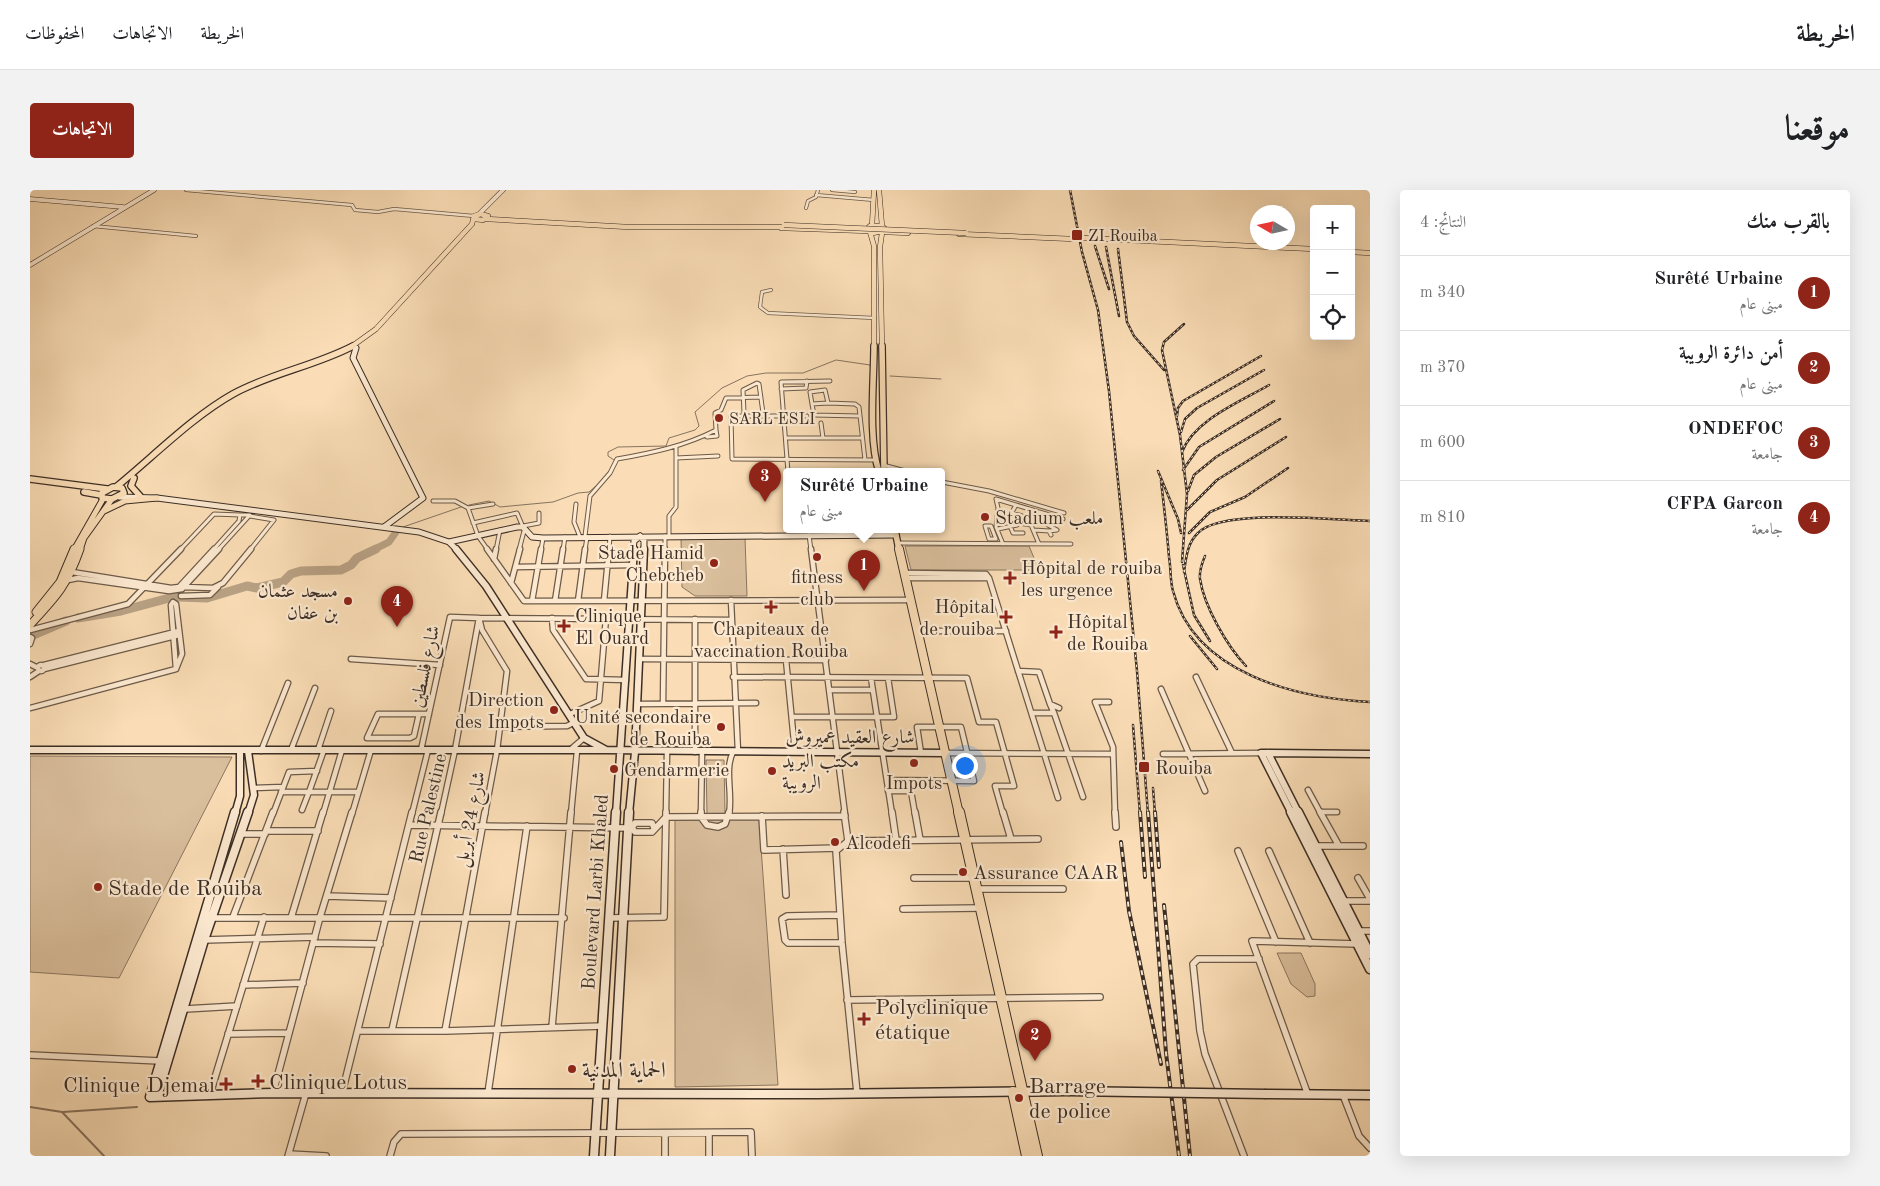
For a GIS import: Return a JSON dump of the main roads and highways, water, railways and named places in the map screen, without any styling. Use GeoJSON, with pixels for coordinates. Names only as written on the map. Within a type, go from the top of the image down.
{"type":"FeatureCollection","features":[{"type":"Feature","properties":{"kind":"highway"},"geometry":{"type":"LineString","coordinates":[[874,190],[870,229],[874,246],[874,439],[878,468]]}},
{"type":"Feature","properties":{"kind":"highway"},"geometry":{"type":"LineString","coordinates":[[879,190],[883,230],[880,247],[884,468]]}},
{"type":"Feature","properties":{"kind":"highway"},"geometry":{"type":"LineString","coordinates":[[30,484],[91,493],[101,499],[112,500],[119,497],[133,476],[208,412],[232,395],[264,379],[334,356],[368,336],[476,217],[628,227],[784,226],[1310,250]]}},
{"type":"Feature","properties":{"kind":"highway"},"geometry":{"type":"LineString","coordinates":[[30,479],[107,489],[116,487],[133,476],[215,410],[249,388],[279,376],[330,360],[356,348],[385,325],[486,217]]}},
{"type":"Feature","properties":{"kind":"highway"},"geometry":{"type":"LineString","coordinates":[[756,226],[966,233]]}},
{"type":"Feature","properties":{"kind":"highway"},"geometry":{"type":"LineString","coordinates":[[870,229],[883,230]]}},
{"type":"Feature","properties":{"kind":"highway"},"geometry":{"type":"LineString","coordinates":[[1355,252],[1370,252]]}},
{"type":"Feature","properties":{"kind":"highway"},"geometry":{"type":"LineString","coordinates":[[874,439],[882,440]]}},
{"type":"Feature","properties":{"kind":"highway"},"geometry":{"type":"LineString","coordinates":[[86,487],[114,483],[133,476]]}},
{"type":"Feature","properties":{"kind":"highway"},"geometry":{"type":"LineString","coordinates":[[133,476],[131,486],[142,496]]}},
{"type":"Feature","properties":{"kind":"highway"},"geometry":{"type":"LineString","coordinates":[[116,487],[124,490]]}},
{"type":"Feature","properties":{"kind":"highway"},"geometry":{"type":"LineString","coordinates":[[101,499],[107,489]]}},
{"type":"Feature","properties":{"kind":"highway"},"geometry":{"type":"LineString","coordinates":[[896,533],[1000,998],[1027,1156]]}},
{"type":"Feature","properties":{"kind":"highway"},"geometry":{"type":"LineString","coordinates":[[1017,1092],[1036,1156]]}},
{"type":"Feature","properties":{"kind":"main road"},"geometry":{"type":"LineString","coordinates":[[30,265],[154,190]]}},
{"type":"Feature","properties":{"kind":"main road"},"geometry":{"type":"LineString","coordinates":[[476,217],[502,190]]}},
{"type":"Feature","properties":{"kind":"main road"},"geometry":{"type":"LineString","coordinates":[[30,199],[124,208]]}},
{"type":"Feature","properties":{"kind":"main road"},"geometry":{"type":"LineString","coordinates":[[485,209],[486,217]]}},
{"type":"Feature","properties":{"kind":"main road"},"geometry":{"type":"LineString","coordinates":[[356,348],[353,358],[423,498],[384,527]]}},
{"type":"Feature","properties":{"kind":"main road"},"geometry":{"type":"LineString","coordinates":[[124,490],[142,496]]}},
{"type":"Feature","properties":{"kind":"main road"},"geometry":{"type":"LineString","coordinates":[[119,497],[142,496],[384,527],[419,532],[450,542],[500,530],[523,528],[532,537],[543,538],[783,532]]}},
{"type":"Feature","properties":{"kind":"main road"},"geometry":{"type":"LineString","coordinates":[[98,517],[125,501],[157,498]]}},
{"type":"Feature","properties":{"kind":"main road"},"geometry":{"type":"LineString","coordinates":[[30,620],[60,582],[79,537],[101,499]]}},
{"type":"Feature","properties":{"kind":"main road"},"geometry":{"type":"LineString","coordinates":[[30,625],[68,580],[80,548],[98,517],[112,500]]}},
{"type":"Feature","properties":{"kind":"main road"},"geometry":{"type":"LineString","coordinates":[[800,533],[809,535],[867,533]]}},
{"type":"Feature","properties":{"kind":"main road","name":"Boulevard Larbi Khaled"},"geometry":{"type":"LineString","coordinates":[[594,1156],[634,541],[640,536],[644,541],[638,704],[610,1156]]}},
{"type":"Feature","properties":{"kind":"main road"},"geometry":{"type":"LineString","coordinates":[[450,542],[486,586],[584,738],[606,750]]}},
{"type":"Feature","properties":{"kind":"main road","name":"شارع العقيد عميروش"},"geometry":{"type":"LineString","coordinates":[[30,750],[606,750],[635,752],[945,753]]}},
{"type":"Feature","properties":{"kind":"main road"},"geometry":{"type":"LineString","coordinates":[[157,1096],[185,1009],[204,940],[207,918],[241,834],[254,795],[244,751]]}},
{"type":"Feature","properties":{"kind":"main road"},"geometry":{"type":"LineString","coordinates":[[244,751],[240,796],[207,918],[150,1097],[273,1093],[857,1094],[1068,1091],[1370,1095]]}},
{"type":"Feature","properties":{"kind":"main road"},"geometry":{"type":"LineString","coordinates":[[1265,753],[1370,754]]}},
{"type":"Feature","properties":{"kind":"main road"},"geometry":{"type":"LineString","coordinates":[[1265,753],[1358,931],[1370,969]]}},
{"type":"Feature","properties":{"kind":"main road"},"geometry":{"type":"LineString","coordinates":[[1265,753],[1361,944],[1370,954]]}},
{"type":"Feature","properties":{"kind":"waterway"},"geometry":{"type":"LineString","coordinates":[[614,460],[608,456],[608,452],[618,447],[666,446],[669,438],[695,430],[699,426],[695,412],[722,388],[747,376],[766,373],[803,373],[836,360],[870,365],[871,369]]}},
{"type":"Feature","properties":{"kind":"waterway"},"geometry":{"type":"LineString","coordinates":[[890,376],[941,379]]}},
{"type":"Feature","properties":{"kind":"waterway"},"geometry":{"type":"LineString","coordinates":[[469,505],[489,501],[500,507],[553,502],[578,493],[589,492],[603,480]]}},
{"type":"Feature","properties":{"kind":"waterway"},"geometry":{"type":"LineString","coordinates":[[403,527],[461,507]]}},
{"type":"Feature","properties":{"kind":"waterway"},"geometry":{"type":"LineString","coordinates":[[373,550],[389,542],[396,532]]}},
{"type":"Feature","properties":{"kind":"waterway"},"geometry":{"type":"LineString","coordinates":[[178,597],[207,598],[247,586],[257,588],[283,582],[291,574],[301,571],[341,570],[351,565],[357,558],[376,549]]}},
{"type":"Feature","properties":{"kind":"waterway"},"geometry":{"type":"LineString","coordinates":[[78,618],[121,611],[173,597]]}},
{"type":"Feature","properties":{"kind":"waterway"},"geometry":{"type":"LineString","coordinates":[[33,635],[66,621]]}},
{"type":"Feature","properties":{"kind":"waterway"},"geometry":{"type":"LineString","coordinates":[[30,1107],[62,1112],[104,1156]]}},
{"type":"Feature","properties":{"kind":"waterway"},"geometry":{"type":"LineString","coordinates":[[63,1112],[137,1107]]}},
{"type":"Feature","properties":{"kind":"railway"},"geometry":{"type":"LineString","coordinates":[[1070,190],[1082,252],[1098,310],[1109,391],[1137,671],[1148,814]]}},
{"type":"Feature","properties":{"kind":"railway"},"geometry":{"type":"LineString","coordinates":[[1095,246],[1109,289]]}},
{"type":"Feature","properties":{"kind":"railway"},"geometry":{"type":"LineString","coordinates":[[1106,247],[1119,316]]}},
{"type":"Feature","properties":{"kind":"railway"},"geometry":{"type":"LineString","coordinates":[[1118,249],[1127,322],[1134,336],[1164,370]]}},
{"type":"Feature","properties":{"kind":"railway"},"geometry":{"type":"LineString","coordinates":[[1182,452],[1162,350],[1164,342],[1184,324]]}},
{"type":"Feature","properties":{"kind":"railway"},"geometry":{"type":"LineString","coordinates":[[1177,416],[1178,408],[1183,401],[1261,356]]}},
{"type":"Feature","properties":{"kind":"railway"},"geometry":{"type":"LineString","coordinates":[[1181,432],[1185,419],[1197,408],[1264,370]]}},
{"type":"Feature","properties":{"kind":"railway"},"geometry":{"type":"LineString","coordinates":[[1182,452],[1188,441],[1207,421],[1269,385]]}},
{"type":"Feature","properties":{"kind":"railway"},"geometry":{"type":"LineString","coordinates":[[1184,469],[1199,447],[1274,401]]}},
{"type":"Feature","properties":{"kind":"railway"},"geometry":{"type":"LineString","coordinates":[[1188,491],[1194,475],[1216,457],[1280,419]]}},
{"type":"Feature","properties":{"kind":"railway"},"geometry":{"type":"LineString","coordinates":[[1187,510],[1217,480],[1286,437]]}},
{"type":"Feature","properties":{"kind":"railway"},"geometry":{"type":"LineString","coordinates":[[1182,452],[1184,469]]}},
{"type":"Feature","properties":{"kind":"railway"},"geometry":{"type":"LineString","coordinates":[[1189,533],[1210,512],[1245,497],[1288,468]]}},
{"type":"Feature","properties":{"kind":"railway"},"geometry":{"type":"LineString","coordinates":[[1182,562],[1187,494],[1184,469]]}},
{"type":"Feature","properties":{"kind":"railway"},"geometry":{"type":"LineString","coordinates":[[1158,471],[1178,519],[1181,533]]}},
{"type":"Feature","properties":{"kind":"railway"},"geometry":{"type":"LineString","coordinates":[[1161,481],[1173,591],[1185,619],[1203,643],[1226,662],[1252,676],[1281,687],[1312,695],[1370,702]]}},
{"type":"Feature","properties":{"kind":"railway"},"geometry":{"type":"LineString","coordinates":[[1184,571],[1191,541],[1198,533],[1211,525],[1230,520],[1280,517],[1370,521]]}},
{"type":"Feature","properties":{"kind":"railway"},"geometry":{"type":"LineString","coordinates":[[1205,556],[1200,576],[1206,601],[1224,637],[1246,666]]}},
{"type":"Feature","properties":{"kind":"railway"},"geometry":{"type":"LineString","coordinates":[[1183,565],[1184,571]]}},
{"type":"Feature","properties":{"kind":"railway"},"geometry":{"type":"LineString","coordinates":[[1184,571],[1194,615],[1210,641]]}},
{"type":"Feature","properties":{"kind":"railway"},"geometry":{"type":"LineString","coordinates":[[1190,636],[1217,669]]}},
{"type":"Feature","properties":{"kind":"railway"},"geometry":{"type":"LineString","coordinates":[[1133,725],[1140,814]]}},
{"type":"Feature","properties":{"kind":"railway"},"geometry":{"type":"LineString","coordinates":[[1153,788],[1155,814]]}},
{"type":"Feature","properties":{"kind":"railway"},"geometry":{"type":"LineString","coordinates":[[1140,812],[1145,877]]}},
{"type":"Feature","properties":{"kind":"railway"},"geometry":{"type":"LineString","coordinates":[[1148,812],[1166,1053],[1179,1156]]}},
{"type":"Feature","properties":{"kind":"railway"},"geometry":{"type":"LineString","coordinates":[[1155,812],[1159,867]]}},
{"type":"Feature","properties":{"kind":"railway"},"geometry":{"type":"LineString","coordinates":[[1121,842],[1129,911],[1161,1064]]}},
{"type":"Feature","properties":{"kind":"railway"},"geometry":{"type":"LineString","coordinates":[[1164,905],[1190,1156]]}},
{"type":"Feature","properties":{"kind":"place","name":"ZI Rouiba"},"geometry":{"type":"Point","coordinates":[1077,235]}},
{"type":"Feature","properties":{"kind":"place","name":"SARL ESLI"},"geometry":{"type":"Point","coordinates":[719,418]}},
{"type":"Feature","properties":{"kind":"place","name":"ONDEFOC"},"geometry":{"type":"Point","coordinates":[765,502]}},
{"type":"Feature","properties":{"kind":"place","name":"Stadium ملعب"},"geometry":{"type":"Point","coordinates":[985,517]}},
{"type":"Feature","properties":{"kind":"place","name":"fitness club"},"geometry":{"type":"Point","coordinates":[817,557]}},
{"type":"Feature","properties":{"kind":"place","name":"Stade Hamid Chebcheb"},"geometry":{"type":"Point","coordinates":[714,563]}},
{"type":"Feature","properties":{"kind":"place","name":"Hôpital de rouiba les urgence"},"geometry":{"type":"Point","coordinates":[1010,578]}},
{"type":"Feature","properties":{"kind":"place","name":"Surêté Urbaine"},"geometry":{"type":"Point","coordinates":[864,591]}},
{"type":"Feature","properties":{"kind":"place","name":"مسجد عثمان بن عفان"},"geometry":{"type":"Point","coordinates":[348,601]}},
{"type":"Feature","properties":{"kind":"place","name":"Chapiteaux de vaccination Rouiba"},"geometry":{"type":"Point","coordinates":[771,607]}},
{"type":"Feature","properties":{"kind":"place","name":"Hôpital de rouiba"},"geometry":{"type":"Point","coordinates":[1006,617]}},
{"type":"Feature","properties":{"kind":"place","name":"Clinique El Ouard"},"geometry":{"type":"Point","coordinates":[564,626]}},
{"type":"Feature","properties":{"kind":"place","name":"CFPA Garcon"},"geometry":{"type":"Point","coordinates":[397,627]}},
{"type":"Feature","properties":{"kind":"place","name":"Hôpital de Rouiba"},"geometry":{"type":"Point","coordinates":[1056,632]}},
{"type":"Feature","properties":{"kind":"place","name":"Direction des Impots"},"geometry":{"type":"Point","coordinates":[554,710]}},
{"type":"Feature","properties":{"kind":"place","name":"Unité secondaire de Rouiba"},"geometry":{"type":"Point","coordinates":[721,727]}},
{"type":"Feature","properties":{"kind":"place","name":"Impots"},"geometry":{"type":"Point","coordinates":[914,763]}},
{"type":"Feature","properties":{"kind":"place","name":"Rouiba"},"geometry":{"type":"Point","coordinates":[1144,767]}},
{"type":"Feature","properties":{"kind":"place","name":"Gendarmerie"},"geometry":{"type":"Point","coordinates":[614,769]}},
{"type":"Feature","properties":{"kind":"place","name":"مكتب البريد الرويبة"},"geometry":{"type":"Point","coordinates":[772,771]}},
{"type":"Feature","properties":{"kind":"place","name":"Alcodefi"},"geometry":{"type":"Point","coordinates":[835,842]}},
{"type":"Feature","properties":{"kind":"place","name":"Assurance CAAR"},"geometry":{"type":"Point","coordinates":[963,872]}},
{"type":"Feature","properties":{"kind":"place","name":"Stade de Rouiba"},"geometry":{"type":"Point","coordinates":[98,887]}},
{"type":"Feature","properties":{"kind":"place","name":"Polyclinique étatique"},"geometry":{"type":"Point","coordinates":[864,1019]}},
{"type":"Feature","properties":{"kind":"place","name":"أمن دائرة الرويبة"},"geometry":{"type":"Point","coordinates":[1035,1061]}},
{"type":"Feature","properties":{"kind":"place","name":"الحماية المدنية"},"geometry":{"type":"Point","coordinates":[572,1069]}},
{"type":"Feature","properties":{"kind":"place","name":"Clinique Lotus"},"geometry":{"type":"Point","coordinates":[258,1081]}},
{"type":"Feature","properties":{"kind":"place","name":"Clinique Djemai"},"geometry":{"type":"Point","coordinates":[226,1084]}},
{"type":"Feature","properties":{"kind":"place","name":"Barrage de police"},"geometry":{"type":"Point","coordinates":[1019,1098]}}]}
